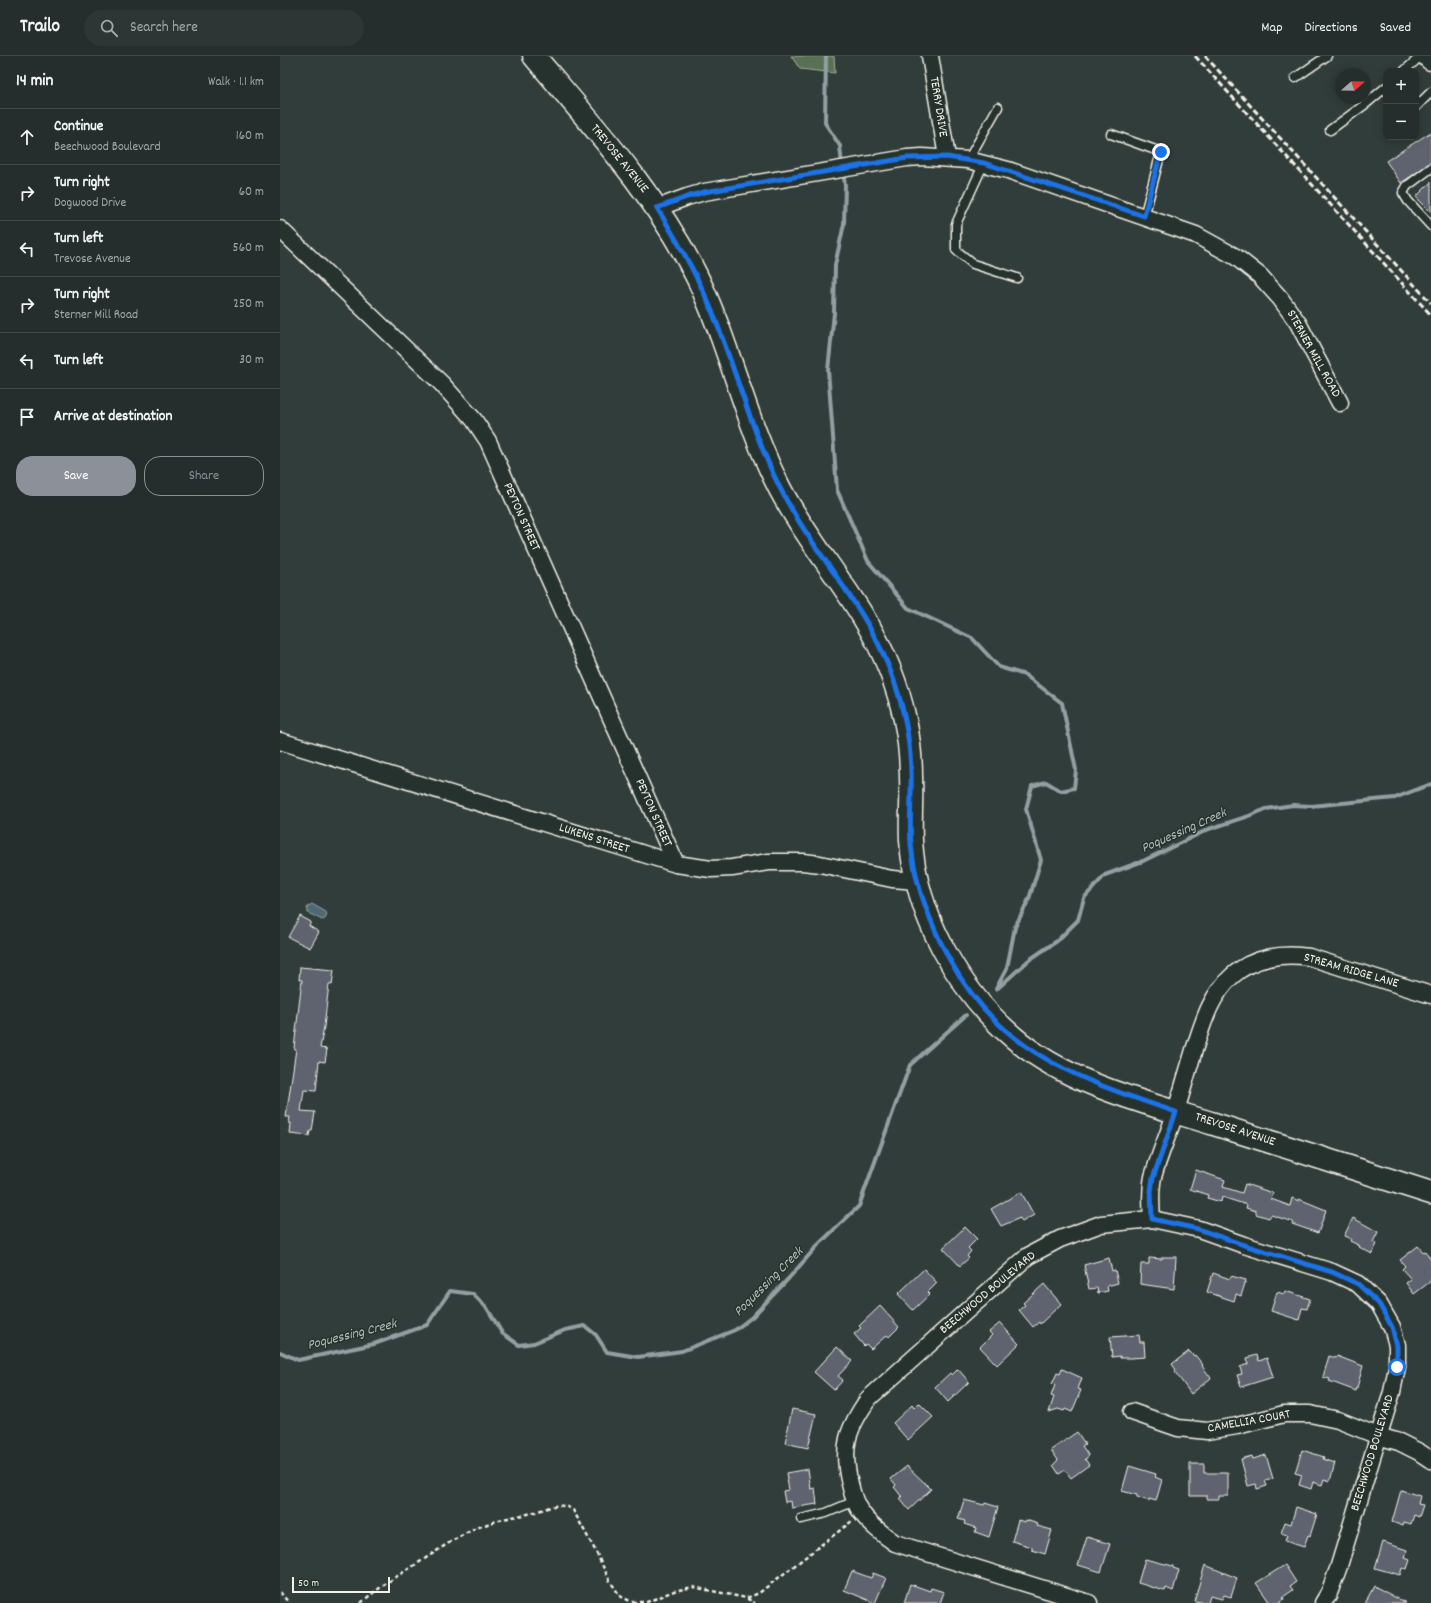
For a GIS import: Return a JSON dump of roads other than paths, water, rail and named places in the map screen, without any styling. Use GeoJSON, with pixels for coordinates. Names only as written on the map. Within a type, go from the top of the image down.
{"type":"FeatureCollection","features":[{"type":"Feature","properties":{"kind":"street","name":"TREVOSE AVENUE"},"geometry":{"type":"LineString","coordinates":[[534,56],[635,177],[680,244],[714,315],[756,434],[780,489],[797,519],[863,616],[890,669],[903,710],[910,752],[911,844],[917,881],[926,911],[948,958],[969,991],[988,1013],[1022,1045],[1060,1068],[1116,1092],[1431,1193]]}},
{"type":"Feature","properties":{"kind":"street","name":"TERRY DRIVE"},"geometry":{"type":"LineString","coordinates":[[930,56],[947,157]]}},
{"type":"Feature","properties":{"kind":"street"},"geometry":{"type":"LineString","coordinates":[[1428,56],[1431,59]]}},
{"type":"Feature","properties":{"kind":"street","name":"STERNER MILL ROAD"},"geometry":{"type":"LineString","coordinates":[[657,208],[704,192],[907,158],[947,157],[976,161],[1144,216],[1196,235],[1223,248],[1260,276],[1280,298],[1298,323],[1340,404]]}},
{"type":"Feature","properties":{"kind":"street","name":"PEYTON STREET"},"geometry":{"type":"LineString","coordinates":[[280,229],[442,384],[474,420],[488,441],[676,864]]}},
{"type":"Feature","properties":{"kind":"street","name":"LUKENS STREET"},"geometry":{"type":"LineString","coordinates":[[280,741],[676,864],[711,869],[732,868],[769,862],[803,862],[917,881]]}},
{"type":"Feature","properties":{"kind":"street","name":"STREAM RIDGE LANE"},"geometry":{"type":"LineString","coordinates":[[1152,1219],[1151,1191],[1153,1178],[1176,1112],[1204,1018],[1218,992],[1232,976],[1246,966],[1261,960],[1276,956],[1296,955],[1309,957],[1431,995]]}},
{"type":"Feature","properties":{"kind":"street","name":"BEECHWOOD BOULEVARD"},"geometry":{"type":"LineString","coordinates":[[1089,1603],[895,1543],[876,1530],[860,1512],[855,1500],[847,1470],[846,1445],[855,1417],[869,1398],[1028,1256],[1060,1239],[1101,1224],[1152,1219],[1198,1229],[1332,1272],[1358,1284],[1379,1304],[1392,1327],[1397,1346],[1397,1367],[1392,1392],[1338,1569],[1329,1593],[1323,1603]]}},
{"type":"Feature","properties":{"kind":"street","name":"CAMELLIA COURT"},"geometry":{"type":"LineString","coordinates":[[1132,1412],[1178,1428],[1207,1431],[1237,1426],[1284,1414],[1310,1414],[1338,1420],[1378,1436],[1409,1446],[1431,1460]]}},
{"type":"Feature","properties":{"kind":"lane"},"geometry":{"type":"LineString","coordinates":[[1296,78],[1327,56]]}},
{"type":"Feature","properties":{"kind":"lane"},"geometry":{"type":"LineString","coordinates":[[1407,68],[1421,56]]}},
{"type":"Feature","properties":{"kind":"lane"},"geometry":{"type":"LineString","coordinates":[[1330,130],[1368,103],[1383,90]]}},
{"type":"Feature","properties":{"kind":"lane"},"geometry":{"type":"LineString","coordinates":[[1419,104],[1431,92]]}},
{"type":"Feature","properties":{"kind":"lane"},"geometry":{"type":"LineString","coordinates":[[998,107],[976,161],[956,224],[956,250],[973,264],[1017,278]]}},
{"type":"Feature","properties":{"kind":"lane"},"geometry":{"type":"LineString","coordinates":[[1110,134],[1161,152],[1144,216]]}},
{"type":"Feature","properties":{"kind":"lane"},"geometry":{"type":"LineString","coordinates":[[1431,168],[1408,186],[1403,193],[1408,201],[1431,226]]}},
{"type":"Feature","properties":{"kind":"lane"},"geometry":{"type":"LineString","coordinates":[[801,1519],[826,1513],[855,1500]]}},
{"type":"Feature","properties":{"kind":"water"},"geometry":{"type":"Polygon","coordinates":[[[312,904],[326,912],[327,915],[325,919],[322,920],[308,913],[307,907],[312,904]]]}},
{"type":"Feature","properties":{"kind":"waterway"},"geometry":{"type":"LineString","coordinates":[[826,56],[825,123],[840,146],[842,165]]}},
{"type":"Feature","properties":{"kind":"waterway"},"geometry":{"type":"LineString","coordinates":[[843,172],[845,185],[844,224],[835,265],[834,313],[828,370],[837,490],[868,561],[908,608],[972,638],[999,667],[1025,675],[1062,703],[1076,770],[1074,788],[1061,791],[1046,782],[1032,786],[1026,809],[1041,860],[1029,899],[1015,927],[1007,968],[996,989]]}},
{"type":"Feature","properties":{"kind":"waterway","name":"Poquessing Creek"},"geometry":{"type":"LineString","coordinates":[[998,988],[1029,960],[1057,941],[1078,920],[1084,898],[1105,875],[1143,861],[1209,829],[1266,809],[1293,805],[1311,806],[1395,798],[1431,784]]}},
{"type":"Feature","properties":{"kind":"waterway","name":"Poquessing Creek"},"geometry":{"type":"LineString","coordinates":[[280,1352],[298,1360],[374,1344],[427,1325],[450,1291],[473,1294],[487,1308],[502,1333],[519,1345],[534,1343],[565,1330],[585,1326],[596,1335],[607,1352],[638,1357],[682,1351],[735,1330],[752,1317],[818,1245],[859,1206],[910,1065],[966,1015]]}},
{"type":"Feature","properties":{"kind":"railway"},"geometry":{"type":"LineString","coordinates":[[1195,56],[1431,315]]}},
{"type":"Feature","properties":{"kind":"railway"},"geometry":{"type":"LineString","coordinates":[[1205,56],[1431,303]]}}]}
